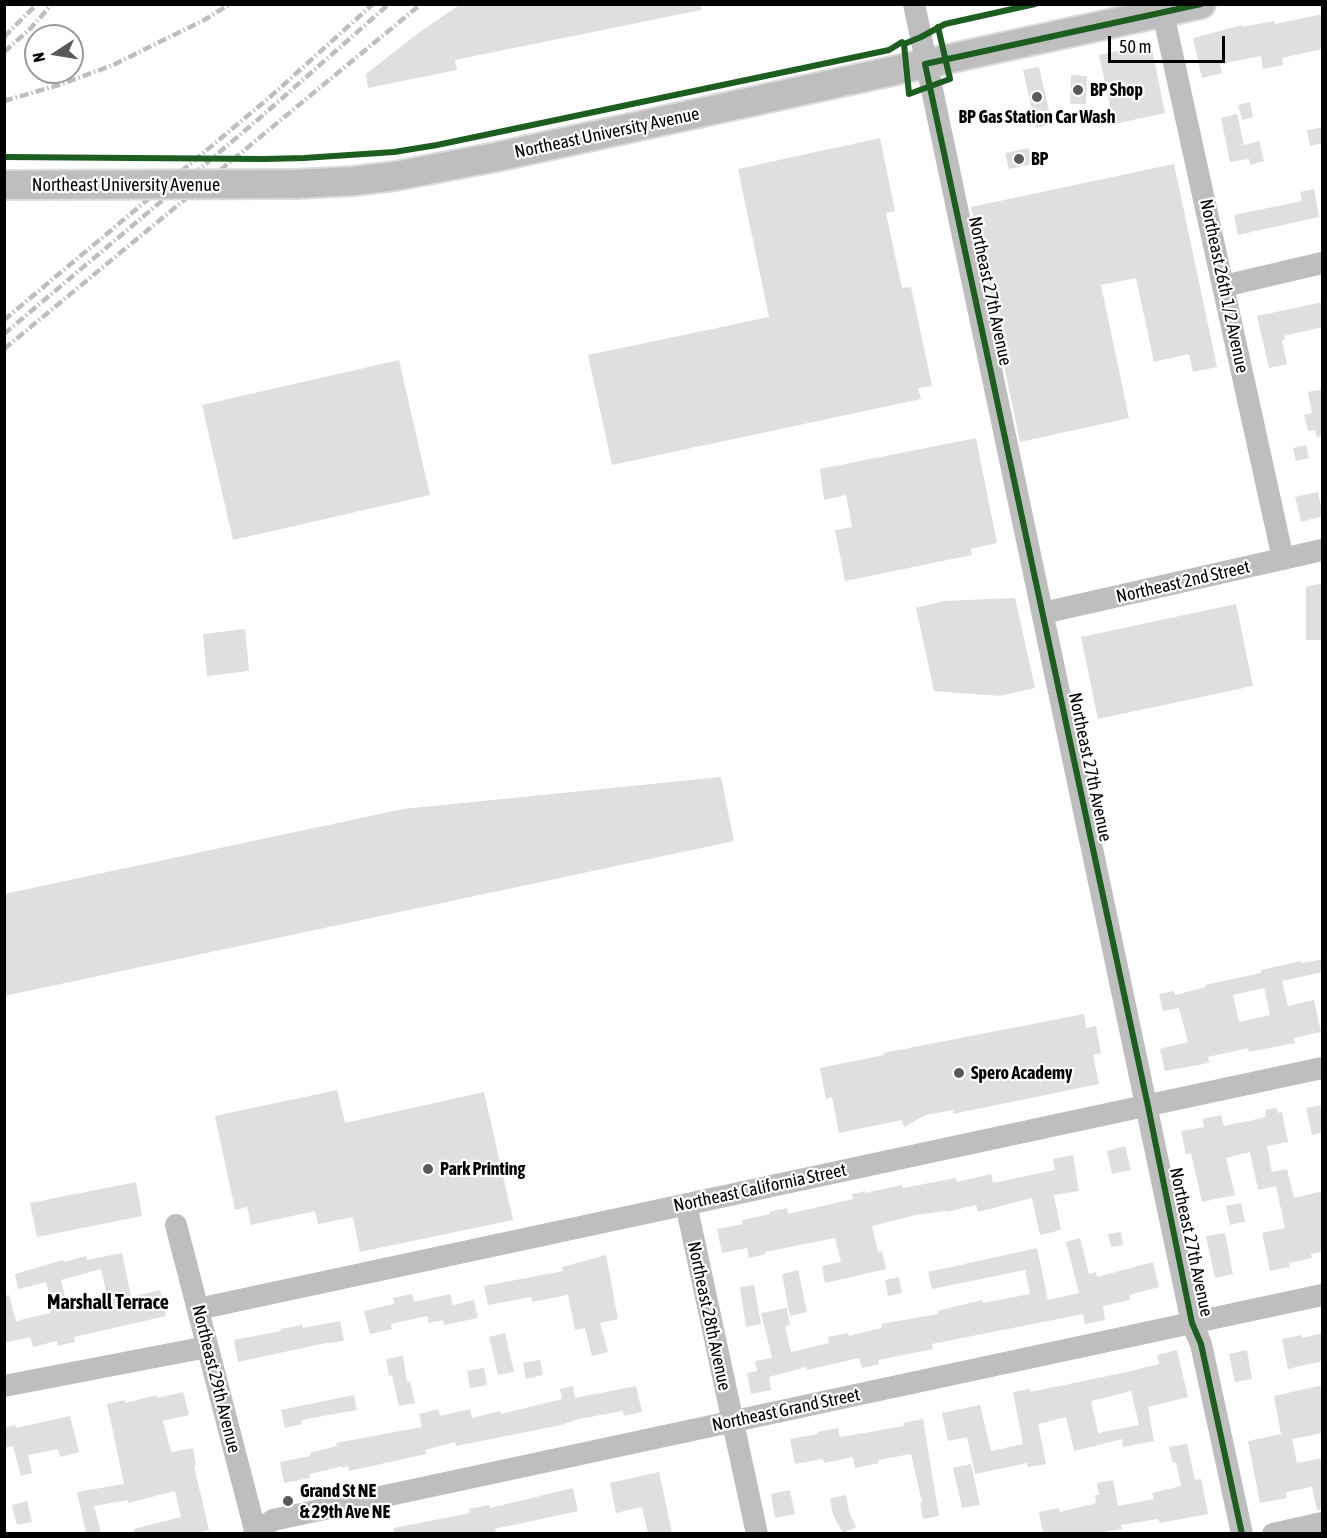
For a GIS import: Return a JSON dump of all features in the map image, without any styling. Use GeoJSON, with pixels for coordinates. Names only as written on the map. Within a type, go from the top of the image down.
{"type":"FeatureCollection","features":[{"type":"Feature","properties":{"kind":"main road","name":"Northeast University Avenue"},"geometry":{"type":"LineString","coordinates":[[4,185],[296,184],[354,181],[451,166],[1201,4]]}},
{"type":"Feature","properties":{"kind":"street","name":"Northeast 27th Avenue"},"geometry":{"type":"LineString","coordinates":[[914,4],[1192,1323],[1201,1344],[1242,1533]]}},
{"type":"Feature","properties":{"kind":"street","name":"Northeast 26th 1/2 Avenue"},"geometry":{"type":"LineString","coordinates":[[1163,13],[1283,559]]}},
{"type":"Feature","properties":{"kind":"street"},"geometry":{"type":"LineString","coordinates":[[1224,286],[1323,263]]}},
{"type":"Feature","properties":{"kind":"street","name":"Northeast 2nd Street"},"geometry":{"type":"LineString","coordinates":[[1043,613],[1323,550]]}},
{"type":"Feature","properties":{"kind":"street","name":"Northeast California Street"},"geometry":{"type":"LineString","coordinates":[[198,1309],[1323,1068]]}},
{"type":"Feature","properties":{"kind":"street","name":"Northeast 28th Avenue"},"geometry":{"type":"LineString","coordinates":[[686,1204],[731,1422],[757,1533]]}},
{"type":"Feature","properties":{"kind":"street","name":"Northeast 29th Avenue"},"geometry":{"type":"LineString","coordinates":[[176,1225],[255,1533]]}},
{"type":"Feature","properties":{"kind":"street","name":"Northeast Grand Street"},"geometry":{"type":"LineString","coordinates":[[255,1533],[273,1520],[1323,1295]]}},
{"type":"Feature","properties":{"kind":"street"},"geometry":{"type":"LineString","coordinates":[[4,1386],[207,1347]]}},
{"type":"Feature","properties":{"kind":"street"},"geometry":{"type":"LineString","coordinates":[[1272,1533],[1323,1523]]}},
{"type":"Feature","properties":{"kind":"building"},"geometry":{"type":"Polygon","coordinates":[[[461,4],[701,4],[701,10],[455,60],[457,70],[368,88],[366,74],[421,31],[461,4]]]}},
{"type":"Feature","properties":{"kind":"building"},"geometry":{"type":"Polygon","coordinates":[[[1323,14],[1323,49],[1282,58],[1283,65],[1263,69],[1261,56],[1220,64],[1222,73],[1202,78],[1193,38],[1242,25],[1242,27],[1274,21],[1275,24],[1323,14]]]}},
{"type":"Feature","properties":{"kind":"building"},"geometry":{"type":"Polygon","coordinates":[[[1151,44],[1165,113],[1114,124],[1099,55],[1151,44]]]}},
{"type":"Feature","properties":{"kind":"building","name":"BP Gas Station Car Wash"},"geometry":{"type":"Polygon","coordinates":[[[1039,67],[1052,124],[1036,128],[1023,70],[1039,67]]]}},
{"type":"Feature","properties":{"kind":"building","name":"BP Shop"},"geometry":{"type":"Polygon","coordinates":[[[1071,75],[1087,76],[1086,104],[1070,104],[1071,75]]]}},
{"type":"Feature","properties":{"kind":"building"},"geometry":{"type":"Polygon","coordinates":[[[1250,102],[1253,117],[1242,120],[1238,105],[1250,102]]]}},
{"type":"Feature","properties":{"kind":"building"},"geometry":{"type":"Polygon","coordinates":[[[1237,114],[1244,145],[1259,141],[1264,161],[1250,165],[1249,159],[1230,162],[1221,118],[1237,114]]]}},
{"type":"Feature","properties":{"kind":"building"},"geometry":{"type":"Polygon","coordinates":[[[1323,127],[1323,143],[1310,146],[1307,130],[1323,127]]]}},
{"type":"Feature","properties":{"kind":"building"},"geometry":{"type":"Polygon","coordinates":[[[880,138],[895,211],[886,213],[902,288],[911,287],[932,386],[918,388],[921,399],[612,465],[588,355],[769,317],[738,169],[880,138]]]}},
{"type":"Feature","properties":{"kind":"building","name":"BP"},"geometry":{"type":"Polygon","coordinates":[[[1029,148],[1032,164],[1009,169],[1005,153],[1029,148]]]}},
{"type":"Feature","properties":{"kind":"building"},"geometry":{"type":"Polygon","coordinates":[[[1174,164],[1217,367],[1193,372],[1189,354],[1154,362],[1136,278],[1101,285],[1129,418],[1020,442],[971,207],[1174,164]]]}},
{"type":"Feature","properties":{"kind":"building"},"geometry":{"type":"Polygon","coordinates":[[[1314,189],[1319,217],[1238,235],[1234,215],[1302,201],[1300,192],[1314,189]]]}},
{"type":"Feature","properties":{"kind":"building"},"geometry":{"type":"Polygon","coordinates":[[[1323,302],[1323,327],[1284,336],[1285,340],[1282,340],[1287,364],[1269,368],[1257,316],[1323,302]]]}},
{"type":"Feature","properties":{"kind":"building"},"geometry":{"type":"Polygon","coordinates":[[[399,360],[430,495],[233,540],[202,405],[399,360]]]}},
{"type":"Feature","properties":{"kind":"building"},"geometry":{"type":"Polygon","coordinates":[[[1323,389],[1323,436],[1317,437],[1315,430],[1308,431],[1304,415],[1312,413],[1308,392],[1323,389]]]}},
{"type":"Feature","properties":{"kind":"building"},"geometry":{"type":"Polygon","coordinates":[[[976,438],[997,543],[971,549],[972,555],[845,581],[835,530],[852,527],[846,495],[824,500],[820,469],[976,438]]]}},
{"type":"Feature","properties":{"kind":"building"},"geometry":{"type":"Polygon","coordinates":[[[1306,445],[1309,458],[1296,461],[1293,448],[1306,445]]]}},
{"type":"Feature","properties":{"kind":"building"},"geometry":{"type":"Polygon","coordinates":[[[1318,492],[1323,516],[1301,522],[1295,497],[1318,492]]]}},
{"type":"Feature","properties":{"kind":"building"},"geometry":{"type":"Polygon","coordinates":[[[1323,583],[1323,640],[1306,640],[1306,587],[1323,583]]]}},
{"type":"Feature","properties":{"kind":"building"},"geometry":{"type":"Polygon","coordinates":[[[1015,598],[1035,688],[1000,696],[934,691],[916,608],[943,601],[1015,598]]]}},
{"type":"Feature","properties":{"kind":"building"},"geometry":{"type":"Polygon","coordinates":[[[1236,604],[1253,686],[1098,719],[1081,637],[1236,604]]]}},
{"type":"Feature","properties":{"kind":"building"},"geometry":{"type":"Polygon","coordinates":[[[245,629],[249,671],[207,676],[203,634],[245,629]]]}},
{"type":"Feature","properties":{"kind":"building"},"geometry":{"type":"Polygon","coordinates":[[[721,777],[734,841],[4,996],[4,894],[403,809],[721,777]]]}},
{"type":"Feature","properties":{"kind":"building"},"geometry":{"type":"Polygon","coordinates":[[[1323,959],[1323,972],[1282,981],[1288,1006],[1314,1000],[1321,1032],[1294,1038],[1295,1043],[1249,1052],[1248,1048],[1208,1057],[1209,1063],[1165,1071],[1160,1049],[1188,1042],[1179,1008],[1163,1011],[1159,994],[1174,991],[1175,995],[1206,987],[1205,985],[1261,973],[1261,970],[1301,961],[1302,963],[1323,959]],[[1264,988],[1233,995],[1239,1022],[1270,1015],[1264,988]]]}},
{"type":"Feature","properties":{"kind":"building","name":"Spero Academy"},"geometry":{"type":"Polygon","coordinates":[[[1084,1014],[1086,1028],[1096,1026],[1101,1053],[1093,1055],[1099,1084],[953,1114],[953,1110],[926,1115],[904,1127],[902,1120],[839,1133],[832,1097],[826,1099],[820,1068],[884,1055],[883,1053],[1084,1014]]]}},
{"type":"Feature","properties":{"kind":"building"},"geometry":{"type":"Polygon","coordinates":[[[337,1090],[345,1123],[484,1092],[513,1220],[360,1252],[353,1217],[318,1224],[315,1211],[251,1225],[247,1207],[235,1210],[215,1116],[337,1090]]]}},
{"type":"Feature","properties":{"kind":"building"},"geometry":{"type":"Polygon","coordinates":[[[1323,1105],[1323,1132],[1312,1135],[1306,1108],[1323,1105]]]}},
{"type":"Feature","properties":{"kind":"building"},"geometry":{"type":"Polygon","coordinates":[[[1277,1108],[1278,1113],[1282,1112],[1288,1142],[1267,1146],[1272,1172],[1287,1169],[1294,1198],[1323,1191],[1323,1251],[1311,1254],[1312,1258],[1289,1263],[1290,1267],[1270,1271],[1262,1233],[1285,1228],[1276,1186],[1258,1190],[1250,1152],[1226,1158],[1235,1195],[1202,1202],[1191,1153],[1186,1154],[1181,1131],[1204,1127],[1202,1119],[1221,1115],[1224,1126],[1262,1118],[1266,1116],[1265,1110],[1277,1108]]]}},
{"type":"Feature","properties":{"kind":"building"},"geometry":{"type":"Polygon","coordinates":[[[1125,1146],[1131,1170],[1112,1174],[1107,1151],[1125,1146]]]}},
{"type":"Feature","properties":{"kind":"building"},"geometry":{"type":"Polygon","coordinates":[[[1073,1155],[1079,1191],[1054,1195],[1061,1230],[1040,1235],[1032,1198],[978,1212],[976,1205],[946,1212],[916,1215],[872,1226],[878,1252],[882,1251],[886,1269],[825,1283],[822,1266],[841,1262],[835,1238],[765,1252],[766,1254],[749,1258],[747,1248],[722,1253],[717,1229],[743,1224],[742,1220],[770,1214],[769,1212],[787,1208],[788,1214],[853,1199],[852,1194],[865,1191],[865,1193],[902,1185],[903,1188],[956,1178],[957,1182],[991,1174],[993,1183],[1055,1170],[1053,1159],[1073,1155]]]}},
{"type":"Feature","properties":{"kind":"building"},"geometry":{"type":"Polygon","coordinates":[[[136,1182],[142,1216],[37,1237],[30,1203],[136,1182]]]}},
{"type":"Feature","properties":{"kind":"building"},"geometry":{"type":"Polygon","coordinates":[[[1241,1203],[1245,1222],[1230,1225],[1226,1206],[1241,1203]]]}},
{"type":"Feature","properties":{"kind":"building"},"geometry":{"type":"Polygon","coordinates":[[[1121,1232],[1123,1245],[1111,1247],[1108,1234],[1121,1232]]]}},
{"type":"Feature","properties":{"kind":"building"},"geometry":{"type":"Polygon","coordinates":[[[1225,1233],[1233,1274],[1215,1278],[1206,1236],[1225,1233]]]}},
{"type":"Feature","properties":{"kind":"building"},"geometry":{"type":"Polygon","coordinates":[[[1080,1238],[1089,1274],[1096,1272],[1097,1277],[1153,1262],[1159,1287],[1129,1295],[1130,1300],[1103,1306],[1105,1320],[1085,1324],[1083,1314],[932,1344],[933,1349],[878,1360],[879,1364],[862,1368],[859,1358],[807,1370],[806,1367],[769,1377],[771,1390],[751,1394],[747,1373],[757,1371],[755,1361],[772,1358],[761,1313],[787,1308],[790,1325],[785,1326],[791,1352],[829,1343],[828,1337],[848,1333],[849,1336],[882,1328],[881,1324],[938,1314],[937,1311],[982,1300],[983,1303],[1030,1294],[1025,1270],[932,1289],[928,1272],[1037,1248],[1048,1300],[1079,1293],[1066,1242],[1080,1238]]]}},
{"type":"Feature","properties":{"kind":"building"},"geometry":{"type":"Polygon","coordinates":[[[122,1253],[131,1297],[160,1290],[166,1316],[74,1337],[75,1342],[58,1346],[57,1341],[33,1347],[30,1337],[4,1343],[4,1296],[9,1295],[16,1321],[50,1313],[49,1306],[52,1305],[46,1282],[18,1289],[15,1274],[63,1260],[64,1262],[86,1256],[87,1260],[122,1253]],[[101,1269],[61,1280],[67,1305],[107,1296],[101,1269]]]}},
{"type":"Feature","properties":{"kind":"building"},"geometry":{"type":"Polygon","coordinates":[[[606,1255],[618,1319],[600,1323],[608,1352],[592,1356],[585,1328],[575,1330],[568,1295],[532,1302],[531,1297],[488,1305],[484,1286],[563,1271],[562,1267],[606,1255]]]}},
{"type":"Feature","properties":{"kind":"building"},"geometry":{"type":"Polygon","coordinates":[[[798,1270],[807,1312],[790,1316],[782,1274],[798,1270]]]}},
{"type":"Feature","properties":{"kind":"building"},"geometry":{"type":"Polygon","coordinates":[[[899,1277],[902,1293],[888,1296],[885,1280],[899,1277]]]}},
{"type":"Feature","properties":{"kind":"building"},"geometry":{"type":"Polygon","coordinates":[[[754,1285],[761,1324],[746,1327],[740,1287],[754,1285]]]}},
{"type":"Feature","properties":{"kind":"building"},"geometry":{"type":"Polygon","coordinates":[[[412,1294],[414,1302],[450,1294],[453,1305],[474,1300],[478,1318],[444,1325],[443,1320],[429,1323],[427,1316],[391,1324],[392,1329],[370,1334],[364,1311],[394,1304],[393,1298],[412,1294]]]}},
{"type":"Feature","properties":{"kind":"building"},"geometry":{"type":"Polygon","coordinates":[[[340,1321],[344,1341],[238,1362],[234,1340],[302,1325],[303,1328],[340,1321]]]}},
{"type":"Feature","properties":{"kind":"building"},"geometry":{"type":"Polygon","coordinates":[[[505,1333],[514,1372],[498,1375],[489,1337],[505,1333]]]}},
{"type":"Feature","properties":{"kind":"building"},"geometry":{"type":"Polygon","coordinates":[[[1323,1333],[1323,1361],[1288,1369],[1282,1339],[1301,1335],[1302,1338],[1323,1333]]]}},
{"type":"Feature","properties":{"kind":"building"},"geometry":{"type":"Polygon","coordinates":[[[1177,1350],[1188,1397],[1148,1407],[1154,1441],[1123,1447],[1122,1439],[1074,1451],[1066,1417],[1038,1424],[1046,1464],[1028,1467],[1027,1463],[975,1474],[967,1437],[948,1441],[942,1413],[980,1405],[991,1451],[1023,1444],[1013,1392],[1030,1389],[1030,1392],[1159,1364],[1157,1355],[1177,1350]],[[1131,1391],[1091,1401],[1098,1433],[1139,1425],[1131,1391]]]}},
{"type":"Feature","properties":{"kind":"building"},"geometry":{"type":"Polygon","coordinates":[[[1247,1350],[1252,1379],[1235,1382],[1229,1354],[1247,1350]]]}},
{"type":"Feature","properties":{"kind":"building"},"geometry":{"type":"Polygon","coordinates":[[[403,1356],[407,1382],[410,1382],[415,1403],[399,1406],[386,1359],[403,1356]]]}},
{"type":"Feature","properties":{"kind":"building"},"geometry":{"type":"Polygon","coordinates":[[[540,1360],[543,1375],[526,1379],[523,1363],[540,1360]]]}},
{"type":"Feature","properties":{"kind":"building"},"geometry":{"type":"Polygon","coordinates":[[[484,1368],[487,1385],[470,1388],[467,1371],[484,1368]]]}},
{"type":"Feature","properties":{"kind":"building"},"geometry":{"type":"Polygon","coordinates":[[[1323,1385],[1323,1433],[1292,1439],[1297,1463],[1323,1458],[1323,1510],[1317,1510],[1312,1487],[1286,1492],[1287,1498],[1260,1503],[1248,1441],[1281,1434],[1274,1396],[1323,1385]]]}},
{"type":"Feature","properties":{"kind":"building"},"geometry":{"type":"Polygon","coordinates":[[[573,1386],[575,1398],[636,1386],[642,1412],[624,1416],[623,1411],[579,1419],[561,1425],[456,1446],[455,1442],[425,1450],[426,1454],[349,1471],[348,1466],[342,1468],[342,1466],[310,1474],[310,1478],[284,1483],[280,1462],[310,1456],[310,1453],[337,1446],[336,1443],[422,1427],[419,1414],[438,1409],[440,1416],[470,1409],[472,1418],[500,1411],[501,1414],[562,1399],[560,1389],[573,1386]]]}},
{"type":"Feature","properties":{"kind":"building"},"geometry":{"type":"Polygon","coordinates":[[[183,1392],[189,1415],[163,1421],[171,1452],[193,1448],[196,1465],[194,1466],[209,1530],[195,1533],[134,1533],[134,1529],[181,1517],[175,1491],[128,1503],[128,1500],[94,1506],[101,1533],[86,1533],[77,1492],[124,1484],[107,1404],[125,1400],[125,1403],[157,1395],[157,1398],[183,1392]]]}},
{"type":"Feature","properties":{"kind":"building"},"geometry":{"type":"Polygon","coordinates":[[[354,1395],[357,1410],[301,1420],[302,1424],[285,1428],[281,1410],[354,1395]]]}},
{"type":"Feature","properties":{"kind":"building"},"geometry":{"type":"Polygon","coordinates":[[[70,1416],[79,1452],[60,1457],[58,1449],[28,1455],[32,1473],[21,1476],[13,1446],[4,1448],[4,1428],[15,1425],[16,1428],[70,1416]]]}},
{"type":"Feature","properties":{"kind":"building"},"geometry":{"type":"Polygon","coordinates":[[[923,1419],[939,1516],[923,1519],[920,1503],[922,1502],[911,1454],[878,1460],[879,1463],[855,1468],[853,1457],[824,1463],[823,1459],[795,1464],[790,1439],[838,1428],[840,1437],[904,1426],[903,1423],[923,1419]]]}},
{"type":"Feature","properties":{"kind":"building"},"geometry":{"type":"Polygon","coordinates":[[[1187,1444],[1195,1480],[1201,1479],[1208,1514],[1160,1523],[1158,1519],[1121,1525],[1122,1529],[1096,1533],[1043,1533],[1039,1512],[1059,1508],[1060,1512],[1096,1503],[1095,1495],[1099,1495],[1097,1483],[1113,1480],[1118,1506],[1154,1499],[1152,1493],[1181,1486],[1176,1462],[1173,1463],[1169,1447],[1187,1444]]]}},
{"type":"Feature","properties":{"kind":"building"},"geometry":{"type":"Polygon","coordinates":[[[971,1464],[980,1505],[962,1508],[953,1468],[971,1464]]]}},
{"type":"Feature","properties":{"kind":"building"},"geometry":{"type":"Polygon","coordinates":[[[659,1472],[672,1533],[648,1533],[642,1507],[616,1513],[610,1483],[659,1472]]]}},
{"type":"Feature","properties":{"kind":"building"},"geometry":{"type":"Polygon","coordinates":[[[573,1488],[578,1511],[495,1529],[496,1533],[394,1533],[394,1528],[470,1513],[469,1509],[489,1505],[490,1508],[573,1488]]]}},
{"type":"Feature","properties":{"kind":"building"},"geometry":{"type":"Polygon","coordinates":[[[790,1490],[795,1514],[775,1518],[771,1494],[790,1490]]]}},
{"type":"Feature","properties":{"kind":"building"},"geometry":{"type":"Polygon","coordinates":[[[846,1495],[849,1512],[856,1527],[843,1533],[833,1515],[830,1498],[846,1495]]]}},
{"type":"Feature","properties":{"kind":"building"},"geometry":{"type":"Polygon","coordinates":[[[27,1501],[32,1522],[17,1525],[12,1505],[27,1501]]]}},
{"type":"Feature","properties":{"kind":"railway"},"geometry":{"type":"LineString","coordinates":[[4,37],[37,4]]}},
{"type":"Feature","properties":{"kind":"railway"},"geometry":{"type":"LineString","coordinates":[[4,52],[30,29],[52,4]]}},
{"type":"Feature","properties":{"kind":"railway"},"geometry":{"type":"LineString","coordinates":[[4,101],[62,84],[113,65],[206,19],[230,4]]}},
{"type":"Feature","properties":{"kind":"railway"},"geometry":{"type":"LineString","coordinates":[[4,320],[270,97],[373,4]]}},
{"type":"Feature","properties":{"kind":"railway"},"geometry":{"type":"LineString","coordinates":[[4,334],[254,123],[389,4]]}},
{"type":"Feature","properties":{"kind":"railway"},"geometry":{"type":"LineString","coordinates":[[4,349],[421,4]]}},
{"type":"Feature","properties":{"kind":"cycle path"},"geometry":{"type":"LineString","coordinates":[[4,157],[264,159],[394,152],[437,145],[889,50],[945,24],[1035,4]]}},
{"type":"Feature","properties":{"kind":"cycle path"},"geometry":{"type":"LineString","coordinates":[[1201,4],[925,64],[1148,1106],[1192,1323],[1201,1344],[1242,1534]]}},
{"type":"Feature","properties":{"kind":"cycle path"},"geometry":{"type":"LineString","coordinates":[[904,44],[909,94],[950,79],[938,27]]}},
{"type":"Feature","properties":{"kind":"place","name":"BP Shop"},"geometry":{"type":"Point","coordinates":[1078,90]}},
{"type":"Feature","properties":{"kind":"place","name":"BP Gas Station Car Wash"},"geometry":{"type":"Point","coordinates":[1037,97]}},
{"type":"Feature","properties":{"kind":"place","name":"BP"},"geometry":{"type":"Point","coordinates":[1019,159]}},
{"type":"Feature","properties":{"kind":"place","name":"Spero Academy"},"geometry":{"type":"Point","coordinates":[959,1073]}},
{"type":"Feature","properties":{"kind":"place","name":"Park Printing"},"geometry":{"type":"Point","coordinates":[428,1169]}},
{"type":"Feature","properties":{"kind":"place","name":"Grand St NE & 29th Ave NE"},"geometry":{"type":"Point","coordinates":[288,1501]}},
{"type":"Feature","properties":{"kind":"district","name":"Marshall Terrace"},"geometry":{"type":"Point","coordinates":[108,1303]}}]}
